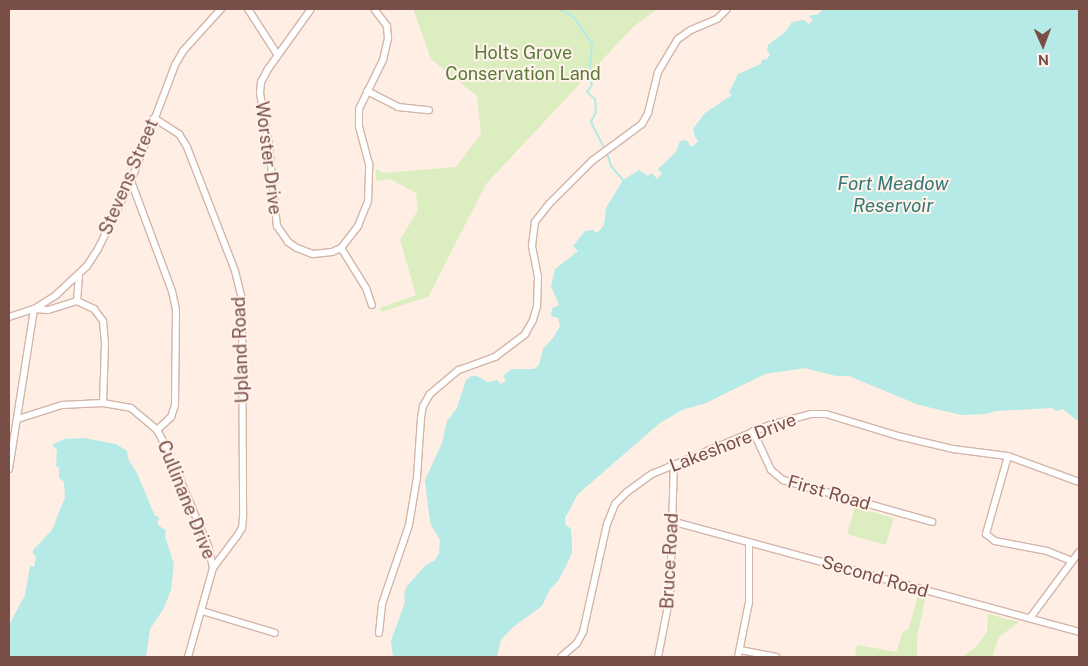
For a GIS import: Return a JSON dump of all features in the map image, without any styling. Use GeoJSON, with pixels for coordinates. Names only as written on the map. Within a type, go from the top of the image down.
{"type":"FeatureCollection","features":[{"type":"Feature","properties":{"kind":"street","name":"Stevens Street"},"geometry":{"type":"LineString","coordinates":[[9,317],[34,309],[56,295],[79,274],[98,249],[131,181],[154,118],[183,50],[221,9]]}},
{"type":"Feature","properties":{"kind":"street"},"geometry":{"type":"LineString","coordinates":[[248,9],[277,54]]}},
{"type":"Feature","properties":{"kind":"street","name":"Worster Drive"},"geometry":{"type":"LineString","coordinates":[[311,9],[277,54],[262,82],[260,93],[269,145],[277,226],[288,242],[305,252],[324,253],[341,248]]}},
{"type":"Feature","properties":{"kind":"street"},"geometry":{"type":"LineString","coordinates":[[372,306],[366,288],[341,248],[354,232],[368,201],[369,164],[358,116],[361,102],[388,48],[386,26],[374,9]]}},
{"type":"Feature","properties":{"kind":"street"},"geometry":{"type":"LineString","coordinates":[[379,633],[382,604],[409,525],[417,477],[423,406],[430,394],[459,370],[495,357],[525,334],[533,320],[537,298],[538,277],[532,246],[535,222],[549,204],[592,161],[642,124],[648,112],[658,72],[678,39],[691,30],[716,19],[727,9]]}},
{"type":"Feature","properties":{"kind":"street"},"geometry":{"type":"LineString","coordinates":[[367,91],[398,107],[429,110]]}},
{"type":"Feature","properties":{"kind":"street","name":"Upland Road"},"geometry":{"type":"LineString","coordinates":[[154,118],[179,134],[187,147],[235,271],[242,300],[242,528],[213,568]]}},
{"type":"Feature","properties":{"kind":"street"},"geometry":{"type":"LineString","coordinates":[[131,181],[172,291],[176,310],[175,405],[171,417],[157,430]]}},
{"type":"Feature","properties":{"kind":"street"},"geometry":{"type":"LineString","coordinates":[[77,301],[79,274]]}},
{"type":"Feature","properties":{"kind":"street"},"geometry":{"type":"LineString","coordinates":[[9,469],[34,309],[48,310],[77,301],[94,309],[103,321],[105,344],[103,403]]}},
{"type":"Feature","properties":{"kind":"street","name":"Cullinane Drive"},"geometry":{"type":"LineString","coordinates":[[18,419],[62,404],[103,403],[131,408],[157,430],[169,453],[208,546],[213,568],[188,657]]}},
{"type":"Feature","properties":{"kind":"street","name":"Lakeshore Drive"},"geometry":{"type":"LineString","coordinates":[[561,657],[577,643],[583,632],[611,509],[627,492],[646,477],[753,431],[796,417],[826,414],[898,436],[953,449],[1008,456],[1079,482]]}},
{"type":"Feature","properties":{"kind":"street","name":"First Road"},"geometry":{"type":"LineString","coordinates":[[753,431],[771,470],[783,480],[932,522]]}},
{"type":"Feature","properties":{"kind":"street"},"geometry":{"type":"LineString","coordinates":[[1008,456],[986,534],[992,539],[1047,551],[1075,560]]}},
{"type":"Feature","properties":{"kind":"street","name":"Bruce Road"},"geometry":{"type":"LineString","coordinates":[[658,657],[670,604],[674,464]]}},
{"type":"Feature","properties":{"kind":"street","name":"Second Road"},"geometry":{"type":"LineString","coordinates":[[671,522],[1079,632]]}},
{"type":"Feature","properties":{"kind":"street"},"geometry":{"type":"LineString","coordinates":[[749,542],[749,602],[739,654],[776,657]]}},
{"type":"Feature","properties":{"kind":"street"},"geometry":{"type":"LineString","coordinates":[[1030,618],[1075,560],[1079,552]]}},
{"type":"Feature","properties":{"kind":"street"},"geometry":{"type":"LineString","coordinates":[[202,611],[275,633]]}},
{"type":"Feature","properties":{"kind":"green space","name":"Holts Grove Conservation Land"},"geometry":{"type":"Polygon","coordinates":[[[413,9],[657,9],[633,27],[486,184],[428,297],[381,312],[380,308],[416,295],[400,240],[418,210],[416,193],[390,179],[376,181],[376,169],[383,173],[456,167],[481,134],[477,96],[431,59],[413,9]]]}},
{"type":"Feature","properties":{"kind":"green space"},"geometry":{"type":"Polygon","coordinates":[[[855,507],[893,518],[886,545],[847,534],[855,507]]]}},
{"type":"Feature","properties":{"kind":"green space"},"geometry":{"type":"Polygon","coordinates":[[[918,595],[926,596],[917,637],[917,657],[855,657],[857,645],[897,652],[902,633],[909,628],[918,595]]]}},
{"type":"Feature","properties":{"kind":"green space"},"geometry":{"type":"Polygon","coordinates":[[[988,614],[1019,622],[999,637],[992,657],[962,657],[976,647],[987,632],[988,614]]]}},
{"type":"Feature","properties":{"kind":"water","name":"Fort Meadow Reservoir"},"geometry":{"type":"Polygon","coordinates":[[[823,9],[1079,9],[1079,422],[1063,409],[1056,411],[1052,408],[962,415],[919,405],[849,376],[836,376],[805,368],[765,374],[706,403],[682,410],[660,423],[578,494],[565,518],[565,524],[571,529],[572,544],[572,553],[566,566],[558,581],[550,589],[542,606],[513,627],[501,640],[497,657],[393,657],[391,641],[405,602],[404,593],[407,586],[425,566],[435,560],[439,553],[440,540],[431,525],[425,480],[442,443],[447,421],[457,408],[466,380],[471,376],[477,376],[488,382],[497,380],[500,384],[506,381],[503,376],[511,369],[534,369],[539,365],[543,349],[553,338],[560,326],[558,318],[551,316],[552,308],[559,305],[551,286],[555,269],[578,251],[573,246],[585,231],[593,230],[597,233],[604,225],[606,208],[623,180],[639,170],[648,176],[652,173],[657,179],[662,174],[658,169],[676,152],[680,141],[686,140],[692,147],[698,141],[693,129],[705,113],[732,95],[729,92],[738,74],[761,64],[762,60],[767,59],[770,55],[767,50],[768,45],[785,32],[792,22],[804,20],[809,24],[813,20],[809,17],[817,15],[823,9]]]}},
{"type":"Feature","properties":{"kind":"water"},"geometry":{"type":"Polygon","coordinates":[[[84,438],[116,444],[127,451],[128,459],[137,473],[155,516],[158,516],[159,526],[166,530],[165,536],[174,564],[171,590],[164,608],[150,629],[146,657],[9,657],[9,625],[25,595],[30,566],[34,567],[36,556],[33,554],[33,550],[52,530],[65,497],[64,482],[59,477],[59,468],[56,466],[57,450],[52,445],[64,439],[84,438]]]}},
{"type":"Feature","properties":{"kind":"waterway"},"geometry":{"type":"LineString","coordinates":[[559,9],[572,15],[592,44],[589,79],[592,85],[587,92],[595,99],[596,112],[591,122],[605,149]]}},
{"type":"Feature","properties":{"kind":"waterway"},"geometry":{"type":"LineString","coordinates":[[607,153],[611,166],[623,180]]}}]}
